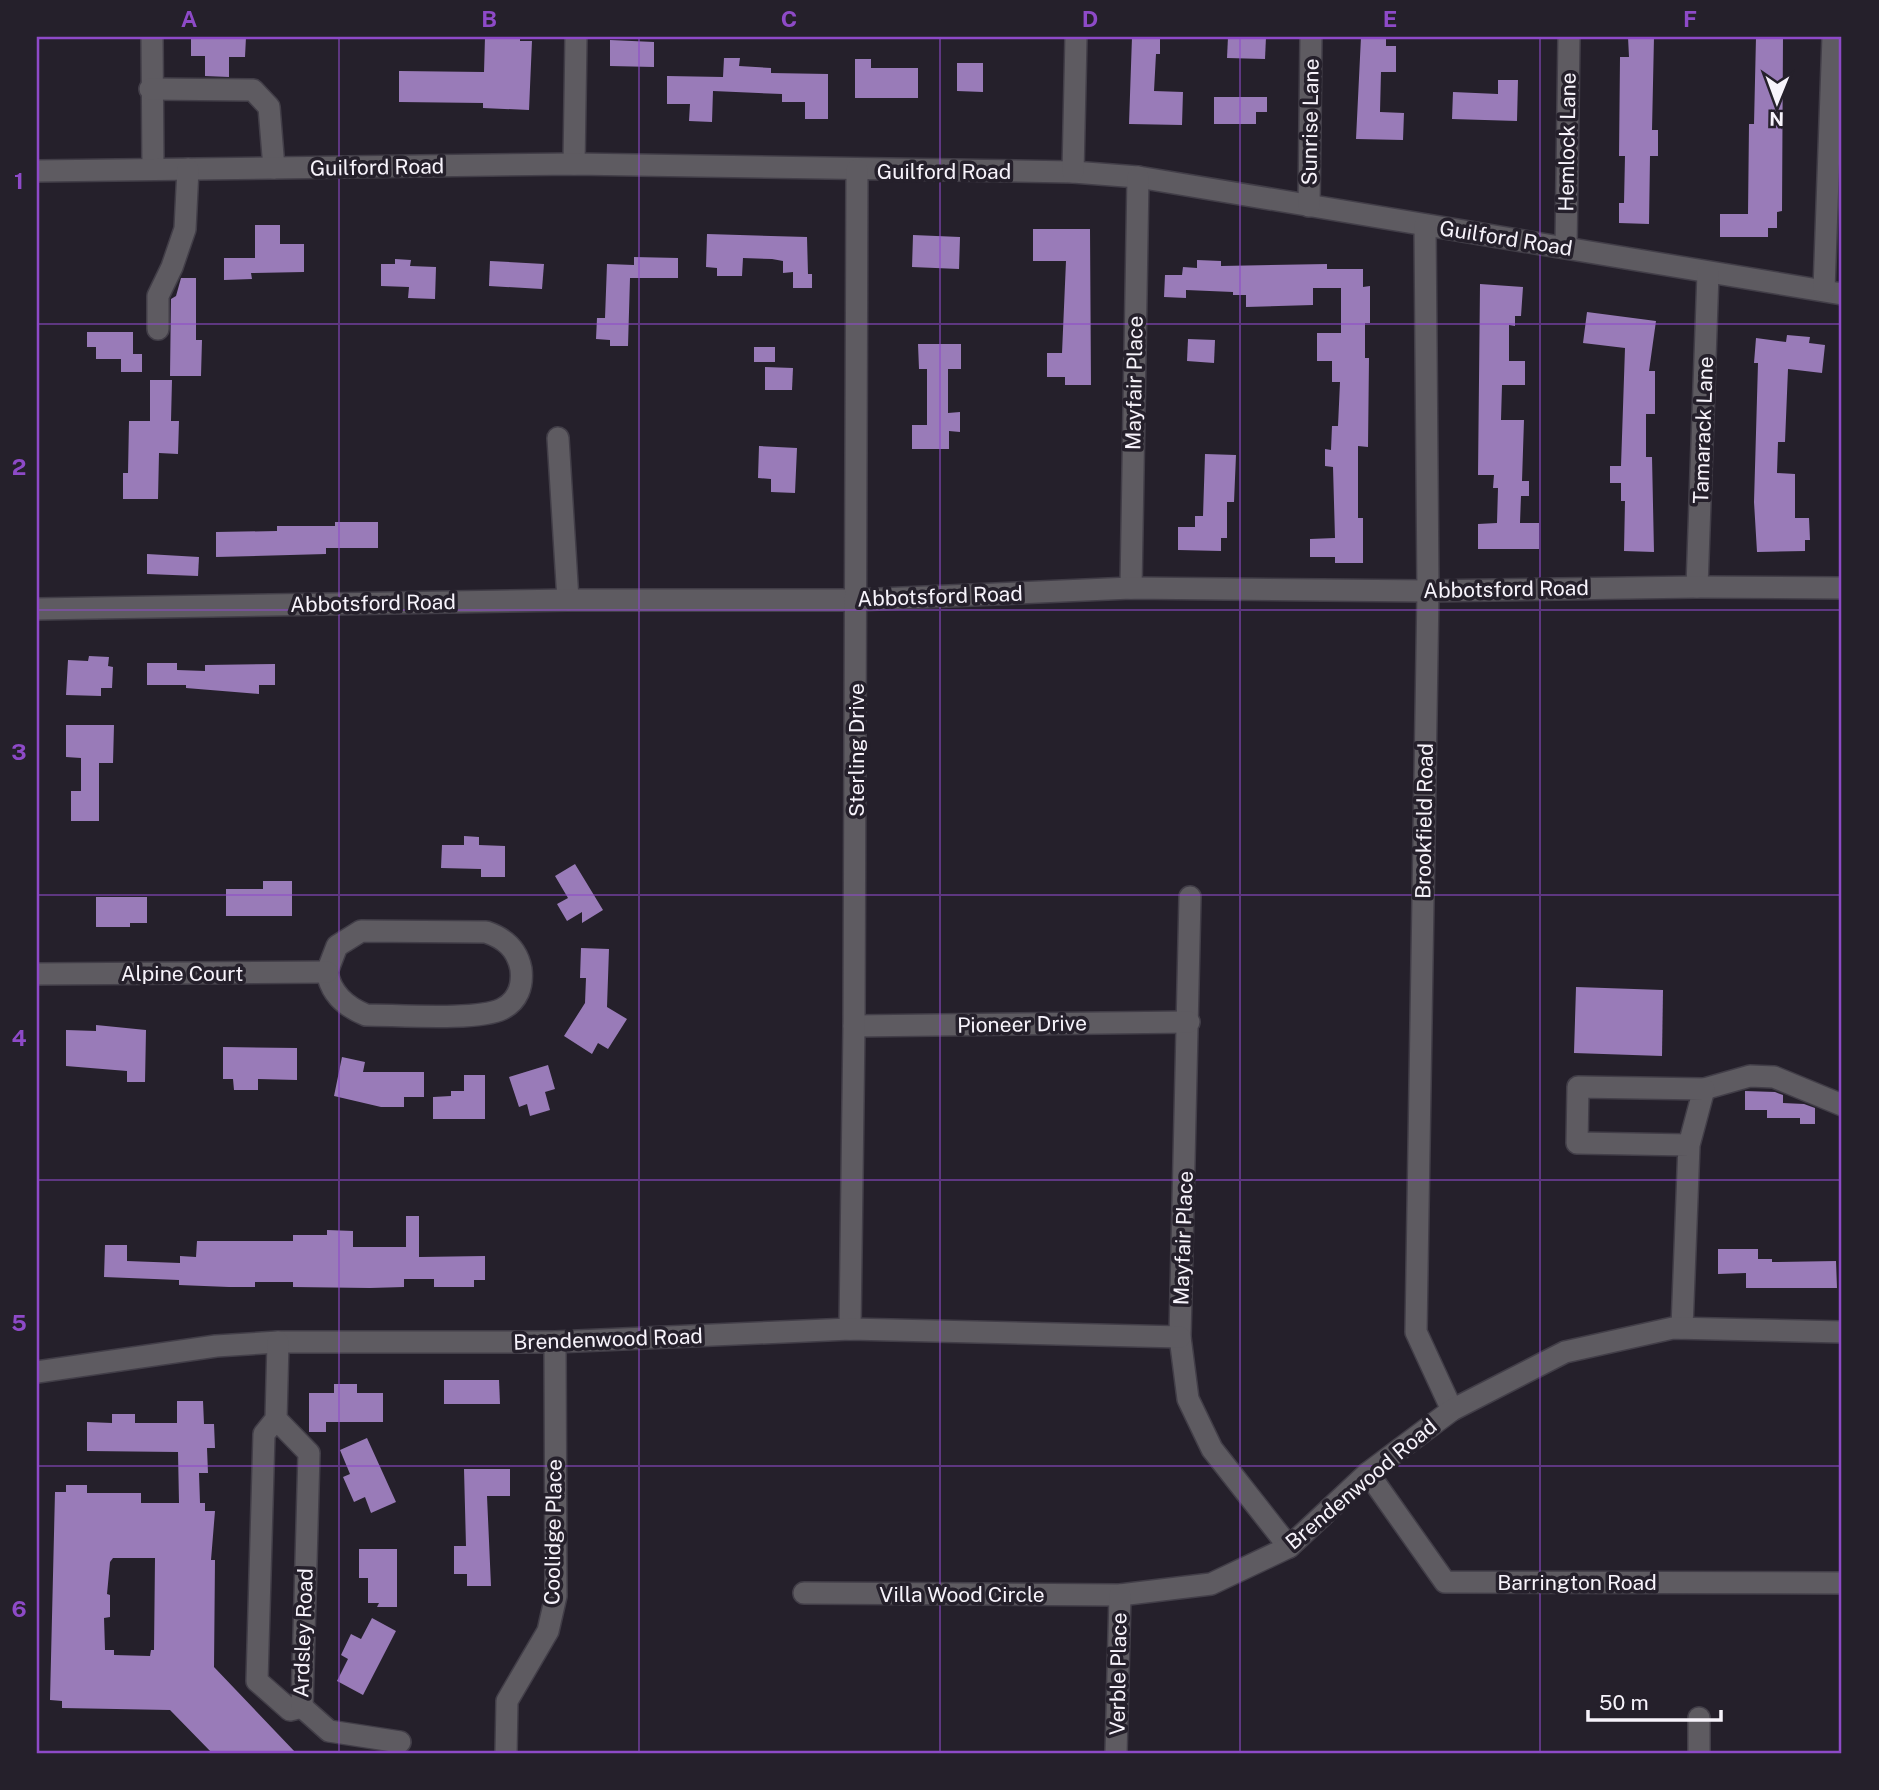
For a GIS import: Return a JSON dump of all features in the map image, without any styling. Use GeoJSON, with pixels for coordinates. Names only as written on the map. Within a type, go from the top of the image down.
{"type":"FeatureCollection","features":[{"type":"Feature","properties":{"kind":"street"},"geometry":{"type":"LineString","coordinates":[[152,37],[150,89],[153,169]]}},
{"type":"Feature","properties":{"kind":"street"},"geometry":{"type":"LineString","coordinates":[[574,164],[576,37]]}},
{"type":"Feature","properties":{"kind":"street"},"geometry":{"type":"LineString","coordinates":[[1073,172],[1076,37]]}},
{"type":"Feature","properties":{"kind":"street","name":"Sunrise Lane"},"geometry":{"type":"LineString","coordinates":[[1308,206],[1311,37]]}},
{"type":"Feature","properties":{"kind":"street","name":"Hemlock Lane"},"geometry":{"type":"LineString","coordinates":[[1566,247],[1569,37]]}},
{"type":"Feature","properties":{"kind":"street"},"geometry":{"type":"LineString","coordinates":[[1833,37],[1833,292]]}},
{"type":"Feature","properties":{"kind":"street"},"geometry":{"type":"LineString","coordinates":[[150,89],[253,90],[269,107],[274,168]]}},
{"type":"Feature","properties":{"kind":"street","name":"Guilford Road"},"geometry":{"type":"LineString","coordinates":[[37,171],[574,164],[1073,172],[1138,177],[1833,292]]}},
{"type":"Feature","properties":{"kind":"street"},"geometry":{"type":"LineString","coordinates":[[158,329],[158,296],[172,268],[185,229],[188,169]]}},
{"type":"Feature","properties":{"kind":"street","name":"Sterling Drive"},"geometry":{"type":"LineString","coordinates":[[850,1329],[854,1026],[857,170]]}},
{"type":"Feature","properties":{"kind":"street","name":"Mayfair Place"},"geometry":{"type":"LineString","coordinates":[[1130,588],[1138,177]]}},
{"type":"Feature","properties":{"kind":"street","name":"Brookfield Road"},"geometry":{"type":"LineString","coordinates":[[1425,225],[1428,591],[1416,1332],[1452,1409]]}},
{"type":"Feature","properties":{"kind":"street","name":"Tamarack Lane"},"geometry":{"type":"LineString","coordinates":[[1697,587],[1709,272]]}},
{"type":"Feature","properties":{"kind":"street"},"geometry":{"type":"LineString","coordinates":[[558,438],[568,600]]}},
{"type":"Feature","properties":{"kind":"street","name":"Abbotsford Road"},"geometry":{"type":"LineString","coordinates":[[37,609],[568,600],[856,600],[1130,588],[1428,591],[1697,587],[1842,589]]}},
{"type":"Feature","properties":{"kind":"street","name":"Mayfair Place"},"geometry":{"type":"LineString","coordinates":[[1190,897],[1180,1337],[1188,1399],[1212,1449],[1289,1547]]}},
{"type":"Feature","properties":{"kind":"street"},"geometry":{"type":"LineString","coordinates":[[361,931],[485,932],[500,937],[515,951],[522,982],[512,1003],[489,1014],[366,1015],[343,1002],[329,982],[327,972],[337,946],[361,931]]}},
{"type":"Feature","properties":{"kind":"street","name":"Alpine Court"},"geometry":{"type":"LineString","coordinates":[[37,974],[327,972]]}},
{"type":"Feature","properties":{"kind":"street","name":"Pioneer Drive"},"geometry":{"type":"LineString","coordinates":[[854,1026],[1189,1023]]}},
{"type":"Feature","properties":{"kind":"street"},"geometry":{"type":"LineString","coordinates":[[1689,1145],[1577,1143],[1578,1087],[1704,1089],[1750,1076],[1774,1077],[1842,1105]]}},
{"type":"Feature","properties":{"kind":"street"},"geometry":{"type":"LineString","coordinates":[[1682,1328],[1689,1145],[1704,1089]]}},
{"type":"Feature","properties":{"kind":"street","name":"Brendenwood Road"},"geometry":{"type":"LineString","coordinates":[[1120,1595],[1211,1584],[1289,1547],[1368,1473],[1452,1409],[1565,1352],[1682,1328],[1842,1332]]}},
{"type":"Feature","properties":{"kind":"street","name":"Brendenwood Road"},"geometry":{"type":"LineString","coordinates":[[37,1373],[216,1346],[278,1342],[555,1342],[850,1329],[1180,1337]]}},
{"type":"Feature","properties":{"kind":"street","name":"Ardsley Road"},"geometry":{"type":"LineString","coordinates":[[276,1419],[309,1453],[302,1707],[290,1710],[257,1681],[264,1434],[276,1419],[278,1342]]}},
{"type":"Feature","properties":{"kind":"street","name":"Coolidge Place"},"geometry":{"type":"LineString","coordinates":[[506,1753],[507,1701],[548,1631],[556,1596],[555,1342]]}},
{"type":"Feature","properties":{"kind":"street","name":"Barrington Road"},"geometry":{"type":"LineString","coordinates":[[1368,1473],[1445,1582],[1842,1583]]}},
{"type":"Feature","properties":{"kind":"street","name":"Villa Wood Circle"},"geometry":{"type":"LineString","coordinates":[[804,1593],[1120,1595]]}},
{"type":"Feature","properties":{"kind":"street","name":"Verble Place"},"geometry":{"type":"LineString","coordinates":[[1116,1753],[1120,1595]]}},
{"type":"Feature","properties":{"kind":"street"},"geometry":{"type":"LineString","coordinates":[[302,1707],[329,1731],[400,1742]]}},
{"type":"Feature","properties":{"kind":"street"},"geometry":{"type":"LineString","coordinates":[[1699,1718],[1699,1753]]}},
{"type":"Feature","properties":{"kind":"building"},"geometry":{"type":"Polygon","coordinates":[[[191,37],[246,37],[245,57],[229,57],[229,77],[205,76],[205,56],[191,56],[191,37]]]}},
{"type":"Feature","properties":{"kind":"building"},"geometry":{"type":"Polygon","coordinates":[[[485,37],[520,37],[520,41],[532,41],[529,110],[483,108],[483,103],[399,102],[399,71],[484,72],[485,37]]]}},
{"type":"Feature","properties":{"kind":"building"},"geometry":{"type":"Polygon","coordinates":[[[1132,37],[1160,37],[1154,91],[1183,92],[1182,125],[1129,124],[1132,37]]]}},
{"type":"Feature","properties":{"kind":"building"},"geometry":{"type":"Polygon","coordinates":[[[1228,37],[1266,37],[1265,59],[1227,58],[1228,37]]]}},
{"type":"Feature","properties":{"kind":"building"},"geometry":{"type":"Polygon","coordinates":[[[1361,37],[1386,37],[1386,46],[1396,46],[1396,72],[1381,72],[1380,112],[1404,113],[1403,140],[1356,139],[1361,37]]]}},
{"type":"Feature","properties":{"kind":"building"},"geometry":{"type":"Polygon","coordinates":[[[1628,37],[1654,37],[1652,130],[1658,130],[1658,156],[1650,156],[1649,224],[1619,223],[1619,203],[1624,203],[1625,156],[1619,156],[1620,57],[1629,57],[1628,37]]]}},
{"type":"Feature","properties":{"kind":"building"},"geometry":{"type":"Polygon","coordinates":[[[1756,37],[1783,37],[1782,211],[1777,212],[1777,228],[1768,228],[1768,237],[1720,237],[1720,214],[1748,214],[1749,124],[1754,124],[1756,37]]]}},
{"type":"Feature","properties":{"kind":"building"},"geometry":{"type":"Polygon","coordinates":[[[610,40],[654,42],[654,67],[610,66],[610,40]]]}},
{"type":"Feature","properties":{"kind":"building"},"geometry":{"type":"Polygon","coordinates":[[[724,58],[740,58],[739,66],[771,68],[771,73],[828,74],[828,119],[805,119],[805,102],[782,102],[782,94],[713,91],[712,122],[689,121],[690,104],[667,104],[667,76],[723,77],[724,58]]]}},
{"type":"Feature","properties":{"kind":"building"},"geometry":{"type":"Polygon","coordinates":[[[855,59],[871,59],[871,68],[918,68],[918,98],[855,98],[855,59]]]}},
{"type":"Feature","properties":{"kind":"building"},"geometry":{"type":"Polygon","coordinates":[[[957,63],[983,63],[983,92],[957,91],[957,63]]]}},
{"type":"Feature","properties":{"kind":"building"},"geometry":{"type":"Polygon","coordinates":[[[1498,80],[1518,80],[1517,121],[1452,119],[1453,92],[1498,94],[1498,80]]]}},
{"type":"Feature","properties":{"kind":"building"},"geometry":{"type":"Polygon","coordinates":[[[1214,97],[1267,97],[1267,112],[1256,112],[1256,124],[1214,124],[1214,97]]]}},
{"type":"Feature","properties":{"kind":"building"},"geometry":{"type":"Polygon","coordinates":[[[255,225],[280,225],[280,244],[304,244],[304,272],[251,273],[252,279],[224,280],[224,258],[255,258],[255,225]]]}},
{"type":"Feature","properties":{"kind":"building"},"geometry":{"type":"Polygon","coordinates":[[[1033,229],[1090,229],[1091,385],[1065,385],[1065,377],[1047,377],[1047,353],[1062,353],[1066,261],[1033,261],[1033,229]]]}},
{"type":"Feature","properties":{"kind":"building"},"geometry":{"type":"Polygon","coordinates":[[[707,234],[807,237],[808,274],[812,274],[812,288],[793,288],[793,272],[783,273],[783,261],[772,259],[743,258],[742,276],[717,276],[717,268],[706,267],[707,234]]]}},
{"type":"Feature","properties":{"kind":"building"},"geometry":{"type":"Polygon","coordinates":[[[913,235],[960,237],[959,269],[912,267],[913,235]]]}},
{"type":"Feature","properties":{"kind":"building"},"geometry":{"type":"Polygon","coordinates":[[[634,257],[678,258],[678,278],[630,278],[628,346],[610,346],[610,340],[596,339],[597,318],[605,318],[607,264],[634,265],[634,257]]]}},
{"type":"Feature","properties":{"kind":"building"},"geometry":{"type":"Polygon","coordinates":[[[395,259],[411,260],[410,266],[436,267],[435,299],[408,298],[409,287],[381,286],[381,264],[395,264],[395,259]]]}},
{"type":"Feature","properties":{"kind":"building"},"geometry":{"type":"Polygon","coordinates":[[[1197,260],[1221,261],[1221,266],[1327,264],[1327,269],[1363,269],[1363,287],[1370,286],[1370,323],[1365,323],[1365,358],[1369,358],[1368,447],[1358,446],[1358,518],[1363,518],[1363,563],[1335,563],[1335,557],[1310,557],[1310,539],[1335,538],[1333,467],[1325,466],[1325,449],[1331,450],[1332,426],[1338,426],[1340,382],[1332,382],[1332,361],[1317,361],[1317,333],[1341,333],[1341,288],[1313,288],[1313,305],[1246,307],[1246,295],[1233,295],[1233,292],[1186,290],[1186,298],[1164,297],[1165,275],[1182,275],[1183,267],[1197,268],[1197,260]]]}},
{"type":"Feature","properties":{"kind":"building"},"geometry":{"type":"Polygon","coordinates":[[[490,261],[544,264],[542,289],[489,286],[490,261]]]}},
{"type":"Feature","properties":{"kind":"building"},"geometry":{"type":"Polygon","coordinates":[[[181,278],[196,278],[196,340],[202,340],[201,376],[170,376],[171,299],[176,296],[181,278]]]}},
{"type":"Feature","properties":{"kind":"building"},"geometry":{"type":"Polygon","coordinates":[[[1480,284],[1523,287],[1521,316],[1515,316],[1515,326],[1509,325],[1509,361],[1525,361],[1525,385],[1502,385],[1501,420],[1524,420],[1522,481],[1529,481],[1529,496],[1521,496],[1520,523],[1539,523],[1539,549],[1478,549],[1478,524],[1497,523],[1498,488],[1493,488],[1494,475],[1478,475],[1480,284]]]}},
{"type":"Feature","properties":{"kind":"building"},"geometry":{"type":"Polygon","coordinates":[[[1587,312],[1656,321],[1649,371],[1655,371],[1655,414],[1646,414],[1646,457],[1652,457],[1654,552],[1624,551],[1625,501],[1621,501],[1621,483],[1610,483],[1610,466],[1621,466],[1625,348],[1583,343],[1587,312]]]}},
{"type":"Feature","properties":{"kind":"building"},"geometry":{"type":"Polygon","coordinates":[[[87,332],[133,332],[133,354],[142,354],[142,372],[121,372],[121,359],[96,359],[96,347],[87,347],[87,332]]]}},
{"type":"Feature","properties":{"kind":"building"},"geometry":{"type":"Polygon","coordinates":[[[1787,335],[1810,337],[1809,343],[1825,345],[1822,373],[1788,369],[1785,442],[1778,442],[1777,473],[1795,474],[1795,518],[1809,518],[1810,540],[1805,540],[1805,551],[1757,552],[1754,502],[1758,363],[1754,363],[1756,338],[1786,342],[1787,335]]]}},
{"type":"Feature","properties":{"kind":"building"},"geometry":{"type":"Polygon","coordinates":[[[1188,339],[1215,340],[1214,363],[1187,361],[1188,339]]]}},
{"type":"Feature","properties":{"kind":"building"},"geometry":{"type":"Polygon","coordinates":[[[918,344],[961,344],[961,369],[948,369],[948,413],[960,412],[960,432],[949,431],[949,449],[912,449],[912,425],[927,425],[927,369],[919,369],[918,344]]]}},
{"type":"Feature","properties":{"kind":"building"},"geometry":{"type":"Polygon","coordinates":[[[754,347],[775,347],[775,362],[754,362],[754,347]]]}},
{"type":"Feature","properties":{"kind":"building"},"geometry":{"type":"Polygon","coordinates":[[[765,367],[793,368],[792,390],[765,390],[765,367]]]}},
{"type":"Feature","properties":{"kind":"building"},"geometry":{"type":"Polygon","coordinates":[[[150,380],[172,380],[171,421],[179,421],[178,454],[159,453],[158,499],[123,499],[123,473],[128,473],[129,421],[150,421],[150,380]]]}},
{"type":"Feature","properties":{"kind":"building"},"geometry":{"type":"Polygon","coordinates":[[[759,446],[797,448],[795,493],[771,492],[771,479],[758,478],[759,446]]]}},
{"type":"Feature","properties":{"kind":"building"},"geometry":{"type":"Polygon","coordinates":[[[1205,454],[1236,455],[1234,502],[1227,502],[1227,538],[1221,538],[1221,551],[1178,550],[1178,527],[1195,527],[1195,516],[1203,516],[1205,454]]]}},
{"type":"Feature","properties":{"kind":"building"},"geometry":{"type":"Polygon","coordinates":[[[335,522],[378,522],[378,548],[326,548],[326,554],[216,557],[216,532],[277,531],[277,526],[335,526],[335,522]]]}},
{"type":"Feature","properties":{"kind":"building"},"geometry":{"type":"Polygon","coordinates":[[[147,554],[199,557],[198,576],[147,574],[147,554]]]}},
{"type":"Feature","properties":{"kind":"building"},"geometry":{"type":"Polygon","coordinates":[[[89,656],[109,657],[108,666],[113,667],[112,688],[101,688],[101,696],[66,695],[68,660],[88,661],[89,656]]]}},
{"type":"Feature","properties":{"kind":"building"},"geometry":{"type":"Polygon","coordinates":[[[147,663],[177,663],[177,670],[205,671],[205,665],[275,664],[275,685],[259,685],[259,694],[186,688],[186,685],[147,685],[147,663]]]}},
{"type":"Feature","properties":{"kind":"building"},"geometry":{"type":"Polygon","coordinates":[[[66,725],[114,725],[113,763],[99,763],[99,821],[71,821],[71,791],[81,791],[81,758],[66,757],[66,725]]]}},
{"type":"Feature","properties":{"kind":"building"},"geometry":{"type":"Polygon","coordinates":[[[464,836],[479,837],[479,845],[505,846],[505,877],[481,877],[481,869],[441,868],[442,845],[464,845],[464,836]]]}},
{"type":"Feature","properties":{"kind":"building"},"geometry":{"type":"Polygon","coordinates":[[[575,864],[603,910],[582,923],[582,912],[567,921],[557,904],[568,898],[555,876],[575,864]]]}},
{"type":"Feature","properties":{"kind":"building"},"geometry":{"type":"Polygon","coordinates":[[[263,881],[292,881],[292,916],[226,916],[226,889],[263,889],[263,881]]]}},
{"type":"Feature","properties":{"kind":"building"},"geometry":{"type":"Polygon","coordinates":[[[96,897],[147,897],[147,923],[130,923],[130,927],[96,927],[96,897]]]}},
{"type":"Feature","properties":{"kind":"building"},"geometry":{"type":"Polygon","coordinates":[[[581,948],[609,949],[607,1007],[627,1019],[608,1049],[598,1043],[592,1054],[564,1036],[585,1003],[586,978],[580,978],[581,948]]]}},
{"type":"Feature","properties":{"kind":"building"},"geometry":{"type":"Polygon","coordinates":[[[1576,987],[1663,990],[1662,1056],[1574,1053],[1576,987]]]}},
{"type":"Feature","properties":{"kind":"building"},"geometry":{"type":"Polygon","coordinates":[[[96,1025],[146,1030],[145,1082],[127,1082],[127,1071],[66,1066],[66,1030],[96,1031],[96,1025]]]}},
{"type":"Feature","properties":{"kind":"building"},"geometry":{"type":"Polygon","coordinates":[[[223,1047],[297,1048],[297,1080],[258,1079],[258,1090],[234,1090],[233,1079],[223,1079],[223,1047]]]}},
{"type":"Feature","properties":{"kind":"building"},"geometry":{"type":"Polygon","coordinates":[[[342,1057],[365,1062],[363,1072],[424,1072],[424,1097],[404,1097],[404,1107],[381,1107],[334,1096],[342,1057]]]}},
{"type":"Feature","properties":{"kind":"building"},"geometry":{"type":"Polygon","coordinates":[[[548,1065],[555,1089],[545,1092],[550,1110],[530,1116],[527,1104],[519,1107],[509,1077],[548,1065]]]}},
{"type":"Feature","properties":{"kind":"building"},"geometry":{"type":"Polygon","coordinates":[[[464,1075],[485,1075],[485,1119],[433,1119],[433,1097],[451,1096],[451,1091],[464,1091],[464,1075]]]}},
{"type":"Feature","properties":{"kind":"building"},"geometry":{"type":"Polygon","coordinates":[[[1745,1091],[1775,1092],[1783,1095],[1783,1103],[1804,1104],[1815,1108],[1815,1124],[1800,1124],[1800,1118],[1767,1118],[1767,1110],[1745,1110],[1745,1091]]]}},
{"type":"Feature","properties":{"kind":"building"},"geometry":{"type":"Polygon","coordinates":[[[406,1216],[419,1216],[419,1257],[485,1256],[485,1280],[474,1280],[474,1287],[434,1287],[434,1279],[404,1279],[404,1287],[293,1287],[293,1282],[255,1282],[255,1287],[229,1287],[179,1285],[179,1280],[104,1277],[105,1245],[127,1245],[127,1261],[180,1263],[180,1256],[196,1257],[197,1241],[293,1241],[293,1235],[327,1235],[327,1230],[353,1231],[353,1247],[406,1247],[406,1216]]]}},
{"type":"Feature","properties":{"kind":"building"},"geometry":{"type":"Polygon","coordinates":[[[1718,1249],[1758,1249],[1758,1259],[1772,1259],[1772,1262],[1836,1261],[1837,1288],[1746,1288],[1746,1273],[1718,1274],[1718,1249]]]}},
{"type":"Feature","properties":{"kind":"building"},"geometry":{"type":"Polygon","coordinates":[[[444,1380],[499,1380],[500,1404],[444,1404],[444,1380]]]}},
{"type":"Feature","properties":{"kind":"building"},"geometry":{"type":"Polygon","coordinates":[[[334,1384],[357,1384],[357,1393],[383,1393],[383,1422],[326,1422],[326,1432],[309,1432],[309,1393],[334,1393],[334,1384]]]}},
{"type":"Feature","properties":{"kind":"building"},"geometry":{"type":"Polygon","coordinates":[[[177,1401],[203,1401],[204,1424],[214,1424],[215,1448],[207,1448],[208,1473],[199,1473],[200,1503],[205,1503],[205,1511],[215,1511],[211,1560],[215,1560],[214,1667],[296,1753],[212,1753],[170,1710],[62,1708],[62,1701],[50,1700],[55,1492],[66,1492],[66,1485],[87,1485],[87,1493],[141,1493],[141,1503],[179,1503],[178,1452],[87,1451],[87,1422],[112,1423],[112,1414],[135,1414],[135,1423],[177,1423],[177,1401]],[[113,1558],[110,1562],[107,1594],[110,1595],[110,1617],[104,1618],[105,1650],[114,1650],[114,1655],[150,1656],[151,1650],[154,1650],[155,1558],[113,1558]]]}},
{"type":"Feature","properties":{"kind":"building"},"geometry":{"type":"Polygon","coordinates":[[[367,1438],[396,1502],[371,1513],[365,1497],[354,1502],[343,1477],[350,1474],[340,1450],[367,1438]]]}},
{"type":"Feature","properties":{"kind":"building"},"geometry":{"type":"Polygon","coordinates":[[[464,1469],[510,1469],[510,1496],[487,1496],[491,1586],[467,1586],[467,1574],[454,1574],[454,1546],[466,1546],[464,1469]]]}},
{"type":"Feature","properties":{"kind":"building"},"geometry":{"type":"Polygon","coordinates":[[[359,1549],[397,1549],[397,1607],[377,1607],[379,1603],[368,1603],[368,1578],[359,1578],[359,1549]]]}},
{"type":"Feature","properties":{"kind":"building"},"geometry":{"type":"Polygon","coordinates":[[[372,1618],[396,1631],[363,1695],[337,1681],[348,1659],[341,1655],[351,1634],[361,1639],[372,1618]]]}}]}
